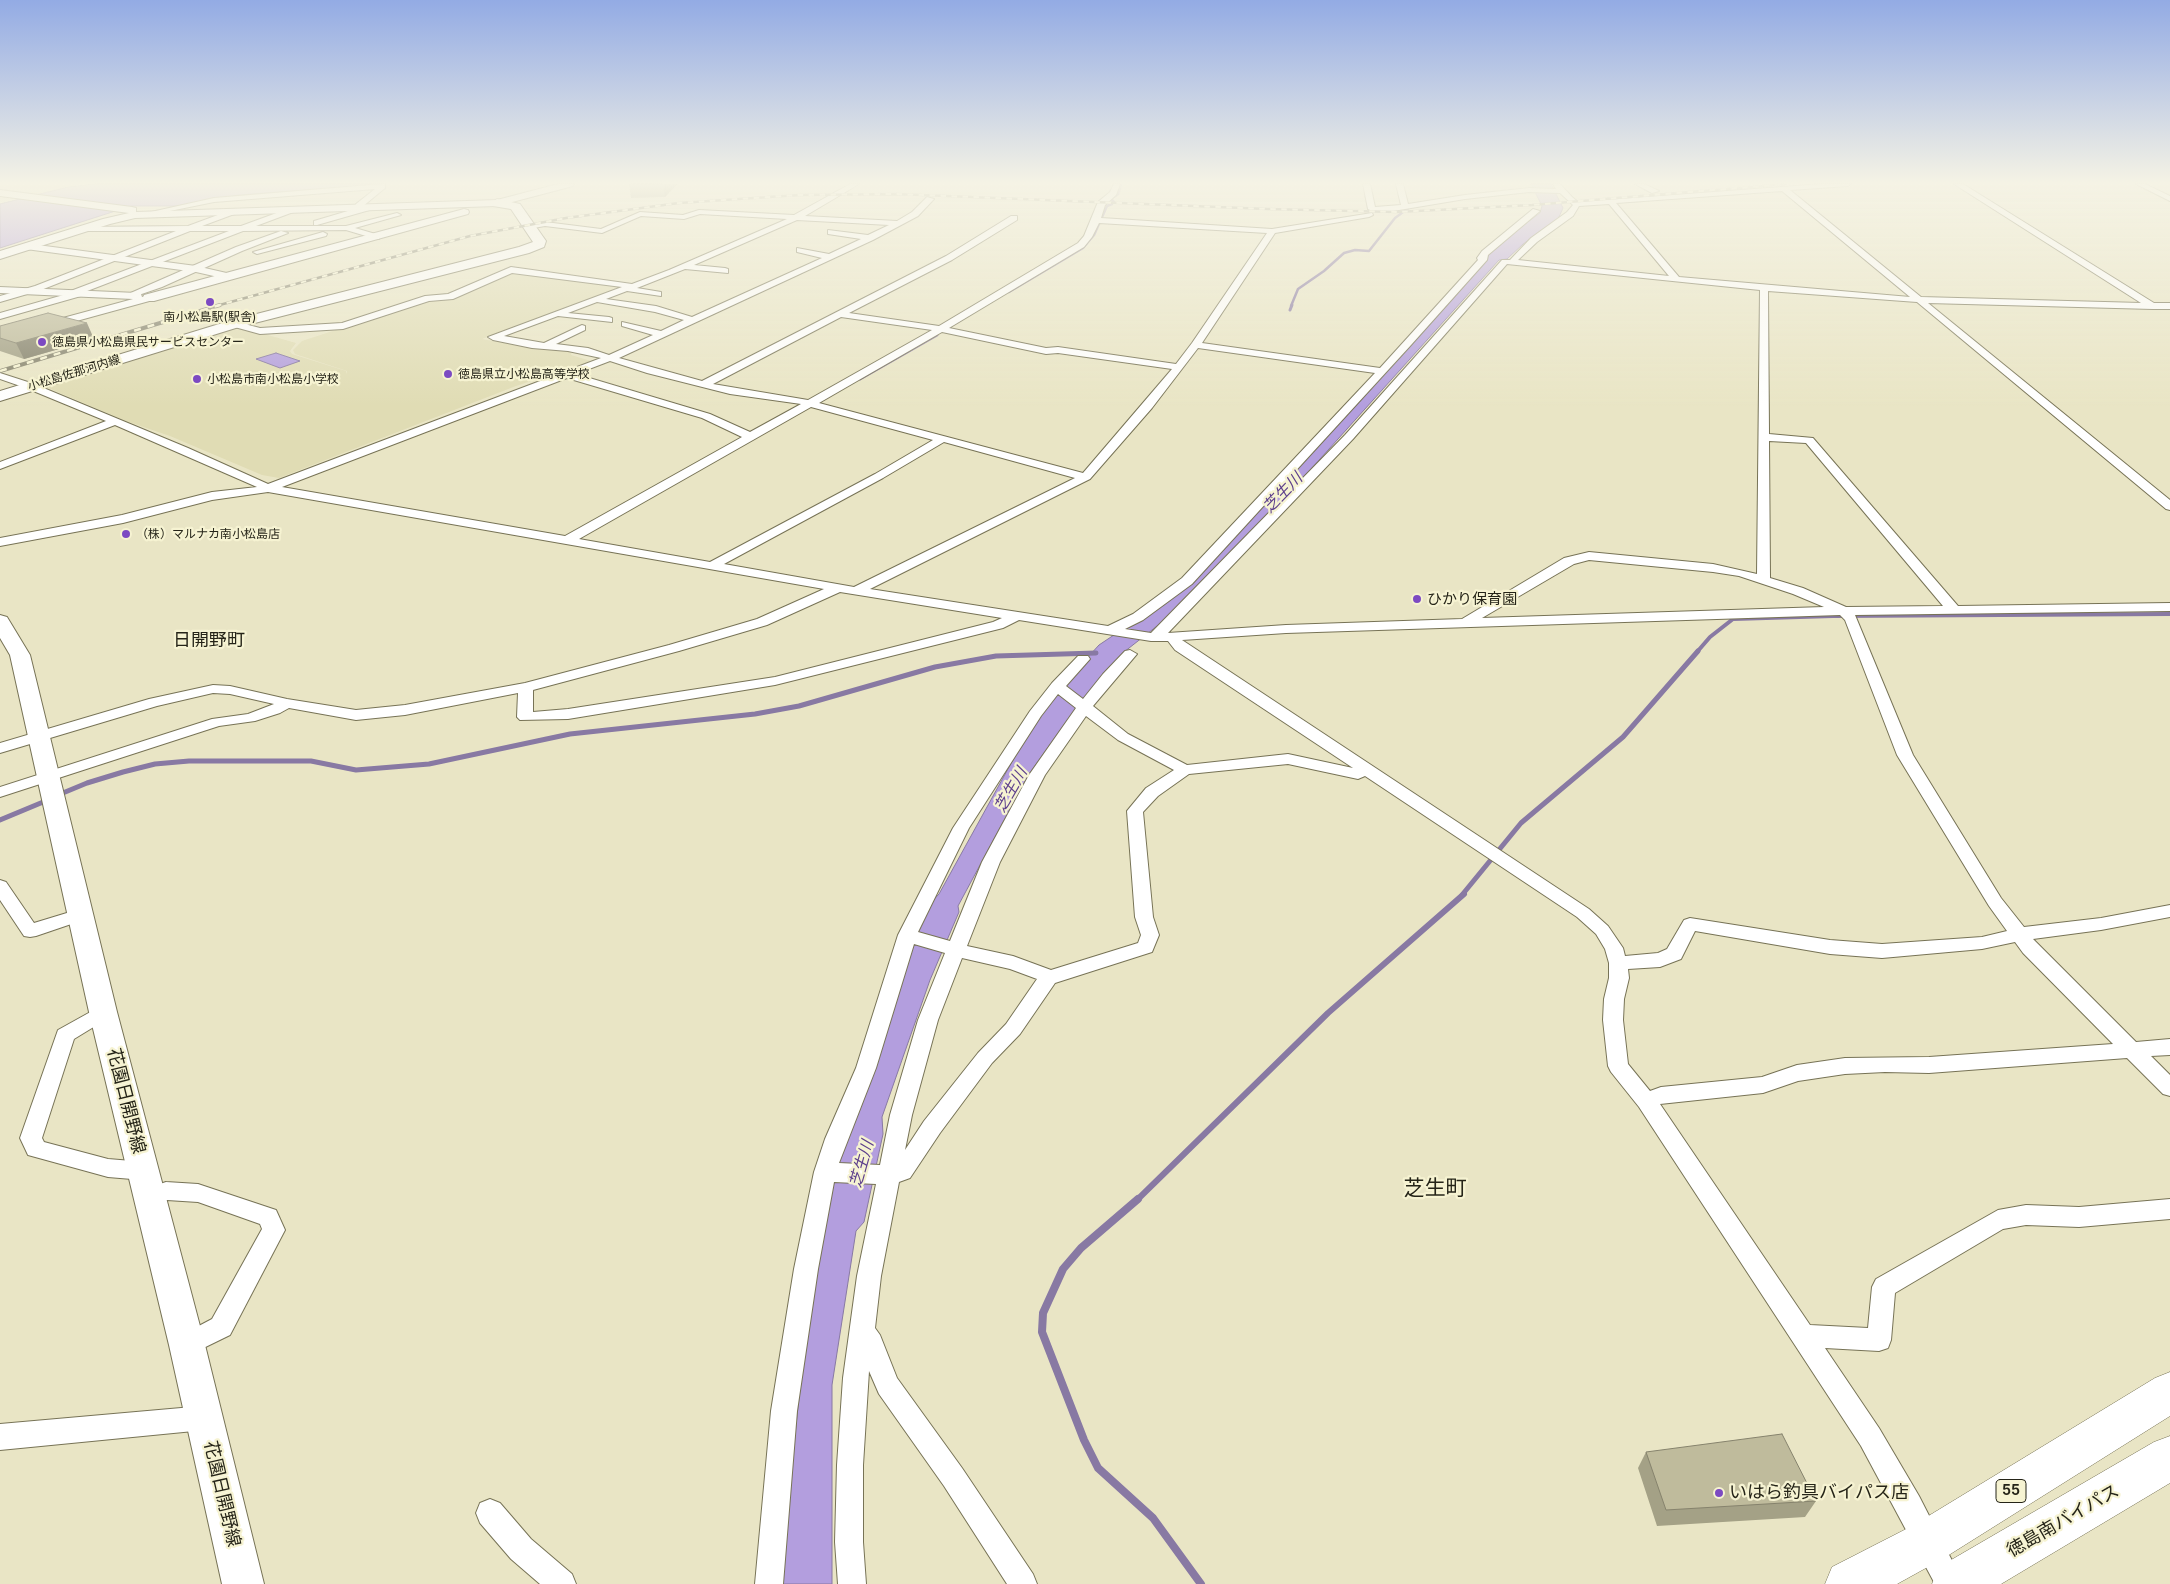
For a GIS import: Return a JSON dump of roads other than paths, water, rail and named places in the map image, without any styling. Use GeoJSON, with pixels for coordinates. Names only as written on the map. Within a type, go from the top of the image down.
{"type":"FeatureCollection","features":[{"type":"Feature","properties":{"kind":"highway","name":"55"},"geometry":{"type":"LineString","coordinates":[[1849,1584],[1928,1542],[2170,1392]]}},
{"type":"Feature","properties":{"kind":"highway","name":"徳島南バイパス"},"geometry":{"type":"LineString","coordinates":[[1956,1584],[2170,1458]]}},
{"type":"Feature","properties":{"kind":"main road"},"geometry":{"type":"LineString","coordinates":[[149,298],[296,258]]}},
{"type":"Feature","properties":{"kind":"main road","name":"小松島佐那河内線"},"geometry":{"type":"LineString","coordinates":[[0,396],[234,324],[491,258]]}},
{"type":"Feature","properties":{"kind":"main road","name":"花園日開野線"},"geometry":{"type":"LineString","coordinates":[[0,621],[20,656],[103,1012],[187,1345],[243,1584]]}},
{"type":"Feature","properties":{"kind":"street"},"geometry":{"type":"LineString","coordinates":[[0,299],[27,292],[113,258],[196,269],[227,276]]}},
{"type":"Feature","properties":{"kind":"street"},"geometry":{"type":"LineString","coordinates":[[0,316],[75,294],[165,258]]}},
{"type":"Feature","properties":{"kind":"street"},"geometry":{"type":"LineString","coordinates":[[130,295],[220,258]]}},
{"type":"Feature","properties":{"kind":"street"},"geometry":{"type":"LineString","coordinates":[[207,264],[230,258]]}},
{"type":"Feature","properties":{"kind":"street"},"geometry":{"type":"LineString","coordinates":[[704,258],[632,288],[493,337],[532,345],[582,350],[749,395],[811,404],[1086,477]]}},
{"type":"Feature","properties":{"kind":"street"},"geometry":{"type":"LineString","coordinates":[[0,542],[122,518],[212,496],[268,488],[610,358],[828,258]]}},
{"type":"Feature","properties":{"kind":"street"},"geometry":{"type":"LineString","coordinates":[[704,384],[949,258]]}},
{"type":"Feature","properties":{"kind":"street"},"geometry":{"type":"LineString","coordinates":[[568,540],[944,330],[1060,258]]}},
{"type":"Feature","properties":{"kind":"street"},"geometry":{"type":"LineString","coordinates":[[856,591],[914,560],[1086,477],[1148,406],[1196,345],[1254,258]]}},
{"type":"Feature","properties":{"kind":"street"},"geometry":{"type":"LineString","coordinates":[[1114,631],[1169,596],[1187,580],[1382,371],[1484,258],[1481,258]]}},
{"type":"Feature","properties":{"kind":"street"},"geometry":{"type":"LineString","coordinates":[[1512,262],[1516,258]]}},
{"type":"Feature","properties":{"kind":"street"},"geometry":{"type":"LineString","coordinates":[[1658,258],[1676,279]]}},
{"type":"Feature","properties":{"kind":"street"},"geometry":{"type":"LineString","coordinates":[[1868,258],[2170,506]]}},
{"type":"Feature","properties":{"kind":"street"},"geometry":{"type":"LineString","coordinates":[[2077,258],[2170,316]]}},
{"type":"Feature","properties":{"kind":"street"},"geometry":{"type":"LineString","coordinates":[[1153,637],[1349,437],[1504,262],[1764,288],[1920,300],[2170,306]]}},
{"type":"Feature","properties":{"kind":"street"},"geometry":{"type":"LineString","coordinates":[[683,267],[724,271]]}},
{"type":"Feature","properties":{"kind":"street"},"geometry":{"type":"LineString","coordinates":[[211,313],[234,324],[260,331],[343,326],[428,298],[450,297],[511,270],[632,288],[658,294]]}},
{"type":"Feature","properties":{"kind":"street"},"geometry":{"type":"LineString","coordinates":[[1762,579],[1764,288]]}},
{"type":"Feature","properties":{"kind":"street"},"geometry":{"type":"LineString","coordinates":[[0,290],[130,295],[149,298]]}},
{"type":"Feature","properties":{"kind":"street"},"geometry":{"type":"LineString","coordinates":[[0,339],[149,298]]}},
{"type":"Feature","properties":{"kind":"street"},"geometry":{"type":"LineString","coordinates":[[597,301],[656,309],[693,320]]}},
{"type":"Feature","properties":{"kind":"street"},"geometry":{"type":"LineString","coordinates":[[559,314],[609,320]]}},
{"type":"Feature","properties":{"kind":"street"},"geometry":{"type":"LineString","coordinates":[[838,314],[944,330],[1046,351],[1058,350],[1177,367]]}},
{"type":"Feature","properties":{"kind":"street"},"geometry":{"type":"LineString","coordinates":[[625,324],[662,334]]}},
{"type":"Feature","properties":{"kind":"street"},"geometry":{"type":"LineString","coordinates":[[544,346],[582,328]]}},
{"type":"Feature","properties":{"kind":"street"},"geometry":{"type":"LineString","coordinates":[[1196,345],[1382,371]]}},
{"type":"Feature","properties":{"kind":"street"},"geometry":{"type":"LineString","coordinates":[[564,374],[706,416],[751,437]]}},
{"type":"Feature","properties":{"kind":"street"},"geometry":{"type":"LineString","coordinates":[[0,376],[30,386],[184,450],[268,488],[838,588],[1175,642],[1286,629],[1465,623],[1847,615],[1954,610],[2170,607]]}},
{"type":"Feature","properties":{"kind":"street"},"geometry":{"type":"LineString","coordinates":[[0,466],[114,422]]}},
{"type":"Feature","properties":{"kind":"street"},"geometry":{"type":"LineString","coordinates":[[1764,437],[1809,440],[1954,610]]}},
{"type":"Feature","properties":{"kind":"street"},"geometry":{"type":"LineString","coordinates":[[711,566],[879,476],[905,459],[944,438]]}},
{"type":"Feature","properties":{"kind":"street"},"geometry":{"type":"LineString","coordinates":[[1465,623],[1569,561],[1583,556],[1713,568],[1762,579],[1816,598],[1847,615],[1905,755],[1995,902],[2030,948],[2170,1088]]}},
{"type":"Feature","properties":{"kind":"street"},"geometry":{"type":"LineString","coordinates":[[0,748],[154,702],[214,689],[230,690],[287,703],[356,715],[405,710],[526,687],[674,648],[762,622],[838,588]]}},
{"type":"Feature","properties":{"kind":"street"},"geometry":{"type":"LineString","coordinates":[[526,687],[524,717],[568,714],[775,681],[998,625],[1017,616]]}},
{"type":"Feature","properties":{"kind":"street"},"geometry":{"type":"LineString","coordinates":[[1175,642],[1498,855],[1583,913],[1602,930],[1614,948],[1618,962],[1619,978],[1614,999],[1613,1020],[1618,1066],[1646,1101],[1870,1437],[1950,1584]]}},
{"type":"Feature","properties":{"kind":"street"},"geometry":{"type":"LineString","coordinates":[[852,1584],[849,1542],[850,1465],[856,1378],[869,1276],[884,1175],[928,1020],[954,949],[991,862],[1037,775],[1085,706],[1108,677],[1130,654]]}},
{"type":"Feature","properties":{"kind":"street"},"geometry":{"type":"LineString","coordinates":[[769,1584],[784,1411],[806,1269],[830,1172],[836,1138],[866,1068],[910,936],[961,828],[1029,722],[1083,659]]}},
{"type":"Feature","properties":{"kind":"street"},"geometry":{"type":"LineString","coordinates":[[1058,686],[1123,737],[1185,770]]}},
{"type":"Feature","properties":{"kind":"street"},"geometry":{"type":"LineString","coordinates":[[0,792],[217,722],[250,718],[275,710],[287,703]]}},
{"type":"Feature","properties":{"kind":"street"},"geometry":{"type":"LineString","coordinates":[[830,1172],[884,1175],[902,1172],[932,1127],[984,1058],[1013,1028],[1048,978],[1145,947],[1150,935],[1144,917],[1135,811],[1152,792],[1185,770],[1288,759],[1358,774],[1365,769]]}},
{"type":"Feature","properties":{"kind":"street"},"geometry":{"type":"LineString","coordinates":[[0,886],[30,931],[80,915]]}},
{"type":"Feature","properties":{"kind":"street"},"geometry":{"type":"LineString","coordinates":[[1618,962],[1660,960],[1674,954],[1690,924],[1830,947],[1882,951],[1982,943],[2020,934],[2101,924],[2170,911]]}},
{"type":"Feature","properties":{"kind":"street"},"geometry":{"type":"LineString","coordinates":[[910,936],[1013,963],[1044,974],[1048,978]]}},
{"type":"Feature","properties":{"kind":"street"},"geometry":{"type":"LineString","coordinates":[[103,1012],[65,1035],[31,1138],[36,1149],[108,1168],[166,1191],[198,1193],[268,1217],[274,1230],[221,1327],[187,1345]]}},
{"type":"Feature","properties":{"kind":"street"},"geometry":{"type":"LineString","coordinates":[[1646,1101],[1662,1095],[1763,1085],[1797,1073],[1846,1066],[1885,1064],[1929,1065],[2170,1047]]}},
{"type":"Feature","properties":{"kind":"street"},"geometry":{"type":"LineString","coordinates":[[1805,1337],[1818,1336],[1879,1340],[1884,1287],[1998,1220],[2026,1215],[2079,1217],[2170,1209]]}},
{"type":"Feature","properties":{"kind":"street"},"geometry":{"type":"LineString","coordinates":[[862,1330],[871,1343],[888,1386],[953,1477],[1023,1584]]}},
{"type":"Feature","properties":{"kind":"street"},"geometry":{"type":"LineString","coordinates":[[0,1437],[204,1418]]}},
{"type":"Feature","properties":{"kind":"street"},"geometry":{"type":"LineString","coordinates":[[490,1513],[521,1549],[562,1584]]}},
{"type":"Feature","properties":{"kind":"water","name":"芝生川"},"geometry":{"type":"Polygon","coordinates":[[[1483,258],[1508,258],[1499,260],[1311,469],[1171,615],[1124,652],[1066,722],[1029,774],[958,906],[959,912],[930,980],[882,1117],[883,1134],[864,1222],[856,1231],[832,1385],[832,1584],[779,1584],[803,1360],[826,1218],[842,1147],[923,911],[939,894],[1030,729],[1066,681],[1099,645],[1175,594],[1483,258]]]}},
{"type":"Feature","properties":{"kind":"water"},"geometry":{"type":"Polygon","coordinates":[[[276,353],[300,361],[280,368],[256,359],[276,353]]]}},
{"type":"Feature","properties":{"kind":"waterway"},"geometry":{"type":"LineString","coordinates":[[1009,292],[1066,258]]}},
{"type":"Feature","properties":{"kind":"waterway"},"geometry":{"type":"LineString","coordinates":[[1291,306],[1298,289],[1324,271],[1339,258]]}},
{"type":"Feature","properties":{"kind":"waterway"},"geometry":{"type":"LineString","coordinates":[[1290,310],[1292,305]]}},
{"type":"Feature","properties":{"kind":"waterway"},"geometry":{"type":"LineString","coordinates":[[860,379],[937,335]]}},
{"type":"Feature","properties":{"kind":"waterway"},"geometry":{"type":"LineString","coordinates":[[1697,652],[1710,637],[1733,619],[1833,616],[2170,614]]}},
{"type":"Feature","properties":{"kind":"waterway"},"geometry":{"type":"LineString","coordinates":[[1462,895],[1521,823],[1623,737],[1698,651]]}},
{"type":"Feature","properties":{"kind":"waterway"},"geometry":{"type":"LineString","coordinates":[[58,795],[87,783],[123,772],[155,764],[189,761],[311,761],[356,770],[429,764],[570,734],[755,714],[799,706],[935,667],[996,656],[1096,653]]}},
{"type":"Feature","properties":{"kind":"waterway"},"geometry":{"type":"LineString","coordinates":[[0,820],[48,800]]}},
{"type":"Feature","properties":{"kind":"waterway"},"geometry":{"type":"LineString","coordinates":[[1137,1200],[1328,1013],[1464,894]]}},
{"type":"Feature","properties":{"kind":"waterway"},"geometry":{"type":"LineString","coordinates":[[1138,1199],[1081,1248],[1063,1269],[1043,1313],[1042,1332],[1084,1440],[1098,1468],[1153,1518],[1201,1584]]}},
{"type":"Feature","properties":{"kind":"railway"},"geometry":{"type":"LineString","coordinates":[[216,306],[390,258]]}},
{"type":"Feature","properties":{"kind":"railway"},"geometry":{"type":"LineString","coordinates":[[0,371],[220,305]]}},
{"type":"Feature","properties":{"kind":"place","name":"南小松島駅(駅舎)"},"geometry":{"type":"Point","coordinates":[210,302]}},
{"type":"Feature","properties":{"kind":"place","name":"徳島県小松島県民サービスセンター"},"geometry":{"type":"Point","coordinates":[42,342]}},
{"type":"Feature","properties":{"kind":"place","name":"徳島県立小松島高等学校"},"geometry":{"type":"Point","coordinates":[448,374]}},
{"type":"Feature","properties":{"kind":"place","name":"小松島市南小松島小学校"},"geometry":{"type":"Point","coordinates":[197,379]}},
{"type":"Feature","properties":{"kind":"place","name":"（株）マルナカ南小松島店"},"geometry":{"type":"Point","coordinates":[126,534]}},
{"type":"Feature","properties":{"kind":"place","name":"ひかり保育園"},"geometry":{"type":"Point","coordinates":[1417,599]}},
{"type":"Feature","properties":{"kind":"place","name":"いはら釣具バイパス店"},"geometry":{"type":"Point","coordinates":[1719,1493]}},
{"type":"Feature","properties":{"kind":"district","name":"日開野町"},"geometry":{"type":"Point","coordinates":[209,641]}},
{"type":"Feature","properties":{"kind":"district","name":"芝生町"},"geometry":{"type":"Point","coordinates":[1435,1189]}}]}
